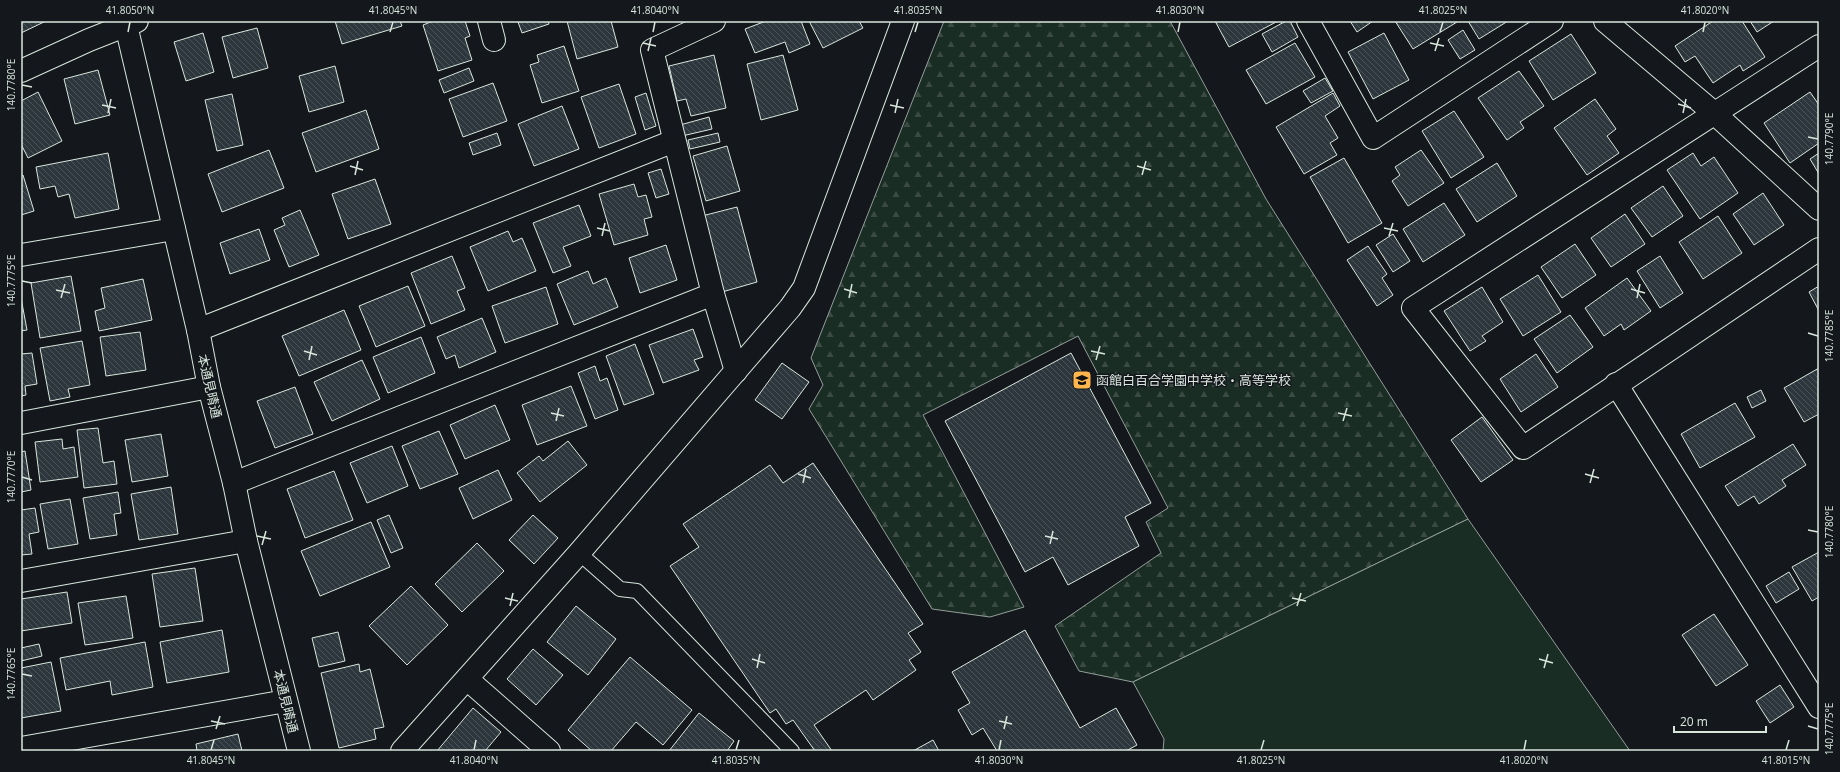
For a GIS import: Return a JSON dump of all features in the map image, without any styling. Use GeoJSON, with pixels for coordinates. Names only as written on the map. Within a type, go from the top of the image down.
{"type":"FeatureCollection","features":[{"type":"Feature","properties":{"kind":"street"},"geometry":{"type":"LineString","coordinates":[[714,21],[652,50],[714,294],[736,371]]}},
{"type":"Feature","properties":{"kind":"street"},"geometry":{"type":"LineString","coordinates":[[1308,21],[1373,138],[1552,21]]}},
{"type":"Feature","properties":{"kind":"street"},"geometry":{"type":"LineString","coordinates":[[1605,21],[1714,113],[1819,209]]}},
{"type":"Feature","properties":{"kind":"street"},"geometry":{"type":"LineString","coordinates":[[21,71],[129,22]]}},
{"type":"Feature","properties":{"kind":"street","name":"本通見晴通"},"geometry":{"type":"LineString","coordinates":[[129,22],[174,229],[198,330],[209,387],[299,751]]}},
{"type":"Feature","properties":{"kind":"street"},"geometry":{"type":"LineString","coordinates":[[402,751],[579,553],[790,308],[804,288],[901,22]]}},
{"type":"Feature","properties":{"kind":"street"},"geometry":{"type":"LineString","coordinates":[[1819,46],[1413,308],[1522,448],[1819,249]]}},
{"type":"Feature","properties":{"kind":"street"},"geometry":{"type":"LineString","coordinates":[[198,330],[674,141]]}},
{"type":"Feature","properties":{"kind":"street"},"geometry":{"type":"LineString","coordinates":[[21,255],[174,229]]}},
{"type":"Feature","properties":{"kind":"street"},"geometry":{"type":"LineString","coordinates":[[234,484],[714,294]]}},
{"type":"Feature","properties":{"kind":"street"},"geometry":{"type":"LineString","coordinates":[[1616,384],[1819,707]]}},
{"type":"Feature","properties":{"kind":"street"},"geometry":{"type":"LineString","coordinates":[[21,422],[209,387]]}},
{"type":"Feature","properties":{"kind":"street"},"geometry":{"type":"LineString","coordinates":[[21,581],[246,541]]}},
{"type":"Feature","properties":{"kind":"street"},"geometry":{"type":"LineString","coordinates":[[467,679],[549,751]]}},
{"type":"Feature","properties":{"kind":"street"},"geometry":{"type":"LineString","coordinates":[[21,748],[286,701]]}},
{"type":"Feature","properties":{"kind":"lane"},"geometry":{"type":"LineString","coordinates":[[579,553],[620,590],[637,591],[792,751]]}},
{"type":"Feature","properties":{"kind":"green space"},"geometry":{"type":"Polygon","coordinates":[[[944,21],[1170,21],[1266,199],[1468,519],[1133,682],[1079,671],[1055,626],[1161,553],[1146,522],[1168,508],[1078,336],[923,415],[1024,607],[990,617],[932,609],[809,409],[823,385],[811,358],[944,21]]]}},
{"type":"Feature","properties":{"kind":"green space"},"geometry":{"type":"Polygon","coordinates":[[[1468,519],[1630,751],[1163,751],[1164,739],[1133,682],[1468,519]]]}},
{"type":"Feature","properties":{"kind":"building"},"geometry":{"type":"Polygon","coordinates":[[[21,21],[46,21],[21,33],[21,21]]]}},
{"type":"Feature","properties":{"kind":"building"},"geometry":{"type":"Polygon","coordinates":[[[335,21],[400,21],[402,26],[342,44],[335,21]]]}},
{"type":"Feature","properties":{"kind":"building"},"geometry":{"type":"Polygon","coordinates":[[[433,21],[465,21],[470,36],[465,38],[472,60],[438,71],[423,25],[433,21]]]}},
{"type":"Feature","properties":{"kind":"building"},"geometry":{"type":"Polygon","coordinates":[[[548,21],[549,24],[522,33],[518,22],[548,21]]]}},
{"type":"Feature","properties":{"kind":"building"},"geometry":{"type":"Polygon","coordinates":[[[567,21],[611,21],[618,47],[577,59],[567,21]]]}},
{"type":"Feature","properties":{"kind":"building"},"geometry":{"type":"Polygon","coordinates":[[[766,21],[801,21],[810,44],[789,53],[785,42],[755,53],[745,29],[766,21]]]}},
{"type":"Feature","properties":{"kind":"building"},"geometry":{"type":"Polygon","coordinates":[[[809,21],[859,21],[863,28],[823,48],[809,21]]]}},
{"type":"Feature","properties":{"kind":"building"},"geometry":{"type":"Polygon","coordinates":[[[1215,21],[1278,21],[1229,47],[1215,21]]]}},
{"type":"Feature","properties":{"kind":"building"},"geometry":{"type":"Polygon","coordinates":[[[1286,21],[1290,21],[1298,37],[1272,52],[1262,34],[1286,21]]]}},
{"type":"Feature","properties":{"kind":"building"},"geometry":{"type":"Polygon","coordinates":[[[1350,21],[1373,21],[1357,32],[1350,21]]]}},
{"type":"Feature","properties":{"kind":"building"},"geometry":{"type":"Polygon","coordinates":[[[1395,21],[1457,21],[1457,22],[1413,49],[1395,21]]]}},
{"type":"Feature","properties":{"kind":"building"},"geometry":{"type":"Polygon","coordinates":[[[1468,21],[1508,21],[1479,39],[1468,21]]]}},
{"type":"Feature","properties":{"kind":"building"},"geometry":{"type":"Polygon","coordinates":[[[1713,21],[1742,21],[1765,57],[1743,71],[1740,65],[1713,83],[1695,56],[1685,62],[1675,46],[1713,21]]]}},
{"type":"Feature","properties":{"kind":"building"},"geometry":{"type":"Polygon","coordinates":[[[1750,21],[1774,21],[1757,32],[1750,21]]]}},
{"type":"Feature","properties":{"kind":"building"},"geometry":{"type":"Polygon","coordinates":[[[257,28],[268,68],[233,78],[222,37],[257,28]]]}},
{"type":"Feature","properties":{"kind":"building"},"geometry":{"type":"Polygon","coordinates":[[[1463,30],[1475,50],[1460,59],[1448,40],[1463,30]]]}},
{"type":"Feature","properties":{"kind":"building"},"geometry":{"type":"Polygon","coordinates":[[[203,33],[214,72],[186,81],[174,42],[203,33]]]}},
{"type":"Feature","properties":{"kind":"building"},"geometry":{"type":"Polygon","coordinates":[[[1384,33],[1409,80],[1373,99],[1348,52],[1384,33]]]}},
{"type":"Feature","properties":{"kind":"building"},"geometry":{"type":"Polygon","coordinates":[[[1571,34],[1596,73],[1553,100],[1529,61],[1571,34]]]}},
{"type":"Feature","properties":{"kind":"building"},"geometry":{"type":"Polygon","coordinates":[[[1295,43],[1315,77],[1266,104],[1246,70],[1295,43]]]}},
{"type":"Feature","properties":{"kind":"building"},"geometry":{"type":"Polygon","coordinates":[[[564,46],[579,91],[542,103],[530,65],[539,62],[537,55],[564,46]]]}},
{"type":"Feature","properties":{"kind":"building"},"geometry":{"type":"Polygon","coordinates":[[[714,55],[726,108],[691,116],[686,99],[677,101],[669,66],[714,55]]]}},
{"type":"Feature","properties":{"kind":"building"},"geometry":{"type":"Polygon","coordinates":[[[783,55],[798,110],[761,120],[747,64],[783,55]]]}},
{"type":"Feature","properties":{"kind":"building"},"geometry":{"type":"Polygon","coordinates":[[[335,66],[344,102],[309,112],[299,76],[335,66]]]}},
{"type":"Feature","properties":{"kind":"building"},"geometry":{"type":"Polygon","coordinates":[[[469,68],[474,81],[444,93],[439,80],[469,68]]]}},
{"type":"Feature","properties":{"kind":"building"},"geometry":{"type":"Polygon","coordinates":[[[98,70],[110,115],[75,124],[64,79],[98,70]]]}},
{"type":"Feature","properties":{"kind":"building"},"geometry":{"type":"Polygon","coordinates":[[[1519,71],[1544,106],[1520,122],[1524,128],[1507,140],[1478,98],[1519,71]]]}},
{"type":"Feature","properties":{"kind":"building"},"geometry":{"type":"Polygon","coordinates":[[[1325,78],[1333,91],[1311,103],[1303,91],[1325,78]]]}},
{"type":"Feature","properties":{"kind":"building"},"geometry":{"type":"Polygon","coordinates":[[[493,83],[507,121],[463,137],[449,99],[493,83]]]}},
{"type":"Feature","properties":{"kind":"building"},"geometry":{"type":"Polygon","coordinates":[[[619,84],[636,134],[599,148],[581,97],[619,84]]]}},
{"type":"Feature","properties":{"kind":"building"},"geometry":{"type":"Polygon","coordinates":[[[38,92],[62,141],[28,158],[21,144],[21,101],[38,92]]]}},
{"type":"Feature","properties":{"kind":"building"},"geometry":{"type":"Polygon","coordinates":[[[1810,92],[1819,105],[1819,143],[1790,163],[1764,123],[1810,92]]]}},
{"type":"Feature","properties":{"kind":"building"},"geometry":{"type":"Polygon","coordinates":[[[646,93],[656,126],[645,130],[635,97],[646,93]]]}},
{"type":"Feature","properties":{"kind":"building"},"geometry":{"type":"Polygon","coordinates":[[[1333,93],[1340,106],[1325,116],[1338,138],[1330,143],[1337,155],[1304,174],[1276,127],[1333,93]]]}},
{"type":"Feature","properties":{"kind":"building"},"geometry":{"type":"Polygon","coordinates":[[[232,94],[243,145],[217,151],[205,100],[232,94]]]}},
{"type":"Feature","properties":{"kind":"building"},"geometry":{"type":"Polygon","coordinates":[[[1595,99],[1616,129],[1607,136],[1619,153],[1587,175],[1554,128],[1595,99]]]}},
{"type":"Feature","properties":{"kind":"building"},"geometry":{"type":"Polygon","coordinates":[[[562,106],[579,149],[534,166],[518,124],[562,106]]]}},
{"type":"Feature","properties":{"kind":"building"},"geometry":{"type":"Polygon","coordinates":[[[366,110],[379,149],[316,172],[302,133],[366,110]]]}},
{"type":"Feature","properties":{"kind":"building"},"geometry":{"type":"Polygon","coordinates":[[[1454,111],[1484,157],[1451,178],[1422,131],[1454,111]]]}},
{"type":"Feature","properties":{"kind":"building"},"geometry":{"type":"Polygon","coordinates":[[[709,117],[712,129],[682,136],[680,125],[709,117]]]}},
{"type":"Feature","properties":{"kind":"building"},"geometry":{"type":"Polygon","coordinates":[[[497,133],[501,145],[473,155],[469,143],[497,133]]]}},
{"type":"Feature","properties":{"kind":"building"},"geometry":{"type":"Polygon","coordinates":[[[718,133],[720,142],[690,149],[688,140],[718,133]]]}},
{"type":"Feature","properties":{"kind":"building"},"geometry":{"type":"Polygon","coordinates":[[[727,146],[740,191],[706,201],[693,156],[727,146]]]}},
{"type":"Feature","properties":{"kind":"building"},"geometry":{"type":"Polygon","coordinates":[[[269,150],[284,188],[222,212],[208,174],[269,150]]]}},
{"type":"Feature","properties":{"kind":"building"},"geometry":{"type":"Polygon","coordinates":[[[1421,150],[1444,183],[1408,206],[1392,181],[1400,175],[1395,167],[1421,150]]]}},
{"type":"Feature","properties":{"kind":"building"},"geometry":{"type":"Polygon","coordinates":[[[108,153],[119,209],[75,218],[69,194],[58,197],[55,186],[40,189],[36,167],[108,153]]]}},
{"type":"Feature","properties":{"kind":"building"},"geometry":{"type":"Polygon","coordinates":[[[1693,153],[1701,166],[1714,157],[1738,193],[1700,219],[1667,170],[1693,153]]]}},
{"type":"Feature","properties":{"kind":"building"},"geometry":{"type":"Polygon","coordinates":[[[1819,153],[1819,174],[1810,159],[1819,153]]]}},
{"type":"Feature","properties":{"kind":"building"},"geometry":{"type":"Polygon","coordinates":[[[1344,158],[1382,223],[1348,243],[1310,177],[1344,158]]]}},
{"type":"Feature","properties":{"kind":"building"},"geometry":{"type":"Polygon","coordinates":[[[1497,163],[1517,196],[1477,222],[1456,189],[1497,163]]]}},
{"type":"Feature","properties":{"kind":"building"},"geometry":{"type":"Polygon","coordinates":[[[661,169],[669,194],[656,198],[648,173],[661,169]]]}},
{"type":"Feature","properties":{"kind":"building"},"geometry":{"type":"Polygon","coordinates":[[[23,175],[34,211],[21,215],[21,176],[23,175]]]}},
{"type":"Feature","properties":{"kind":"building"},"geometry":{"type":"Polygon","coordinates":[[[375,179],[391,224],[348,239],[332,194],[375,179]]]}},
{"type":"Feature","properties":{"kind":"building"},"geometry":{"type":"Polygon","coordinates":[[[634,184],[638,197],[646,195],[652,217],[644,219],[648,235],[614,245],[599,194],[634,184]]]}},
{"type":"Feature","properties":{"kind":"building"},"geometry":{"type":"Polygon","coordinates":[[[1663,186],[1683,216],[1652,237],[1631,208],[1663,186]]]}},
{"type":"Feature","properties":{"kind":"building"},"geometry":{"type":"Polygon","coordinates":[[[1763,193],[1784,225],[1754,245],[1733,214],[1763,193]]]}},
{"type":"Feature","properties":{"kind":"building"},"geometry":{"type":"Polygon","coordinates":[[[1444,203],[1465,235],[1423,262],[1403,229],[1444,203]]]}},
{"type":"Feature","properties":{"kind":"building"},"geometry":{"type":"Polygon","coordinates":[[[579,205],[591,236],[563,247],[571,266],[553,273],[533,223],[579,205]]]}},
{"type":"Feature","properties":{"kind":"building"},"geometry":{"type":"Polygon","coordinates":[[[737,207],[757,282],[722,292],[702,216],[737,207]]]}},
{"type":"Feature","properties":{"kind":"building"},"geometry":{"type":"Polygon","coordinates":[[[300,210],[319,255],[289,267],[274,230],[285,225],[282,218],[300,210]]]}},
{"type":"Feature","properties":{"kind":"building"},"geometry":{"type":"Polygon","coordinates":[[[1625,214],[1645,244],[1611,267],[1591,238],[1625,214]]]}},
{"type":"Feature","properties":{"kind":"building"},"geometry":{"type":"Polygon","coordinates":[[[1718,216],[1742,253],[1703,279],[1679,242],[1718,216]]]}},
{"type":"Feature","properties":{"kind":"building"},"geometry":{"type":"Polygon","coordinates":[[[259,229],[270,260],[230,274],[220,243],[259,229]]]}},
{"type":"Feature","properties":{"kind":"building"},"geometry":{"type":"Polygon","coordinates":[[[508,231],[513,242],[522,238],[536,271],[488,291],[470,247],[508,231]]]}},
{"type":"Feature","properties":{"kind":"building"},"geometry":{"type":"Polygon","coordinates":[[[1393,234],[1410,261],[1393,272],[1376,245],[1393,234]]]}},
{"type":"Feature","properties":{"kind":"building"},"geometry":{"type":"Polygon","coordinates":[[[1575,244],[1596,275],[1562,298],[1541,267],[1575,244]]]}},
{"type":"Feature","properties":{"kind":"building"},"geometry":{"type":"Polygon","coordinates":[[[666,245],[677,280],[640,293],[629,258],[666,245]]]}},
{"type":"Feature","properties":{"kind":"building"},"geometry":{"type":"Polygon","coordinates":[[[1368,246],[1387,274],[1382,278],[1393,295],[1377,306],[1347,260],[1368,246]]]}},
{"type":"Feature","properties":{"kind":"building"},"geometry":{"type":"Polygon","coordinates":[[[452,256],[465,288],[457,291],[465,310],[431,324],[411,273],[452,256]]]}},
{"type":"Feature","properties":{"kind":"building"},"geometry":{"type":"Polygon","coordinates":[[[1660,256],[1683,293],[1660,308],[1637,271],[1660,256]]]}},
{"type":"Feature","properties":{"kind":"building"},"geometry":{"type":"Polygon","coordinates":[[[588,271],[593,284],[606,278],[618,307],[574,325],[557,284],[588,271]]]}},
{"type":"Feature","properties":{"kind":"building"},"geometry":{"type":"Polygon","coordinates":[[[1538,275],[1561,312],[1523,336],[1500,299],[1538,275]]]}},
{"type":"Feature","properties":{"kind":"building"},"geometry":{"type":"Polygon","coordinates":[[[71,276],[81,331],[40,338],[31,283],[71,276]]]}},
{"type":"Feature","properties":{"kind":"building"},"geometry":{"type":"Polygon","coordinates":[[[1627,278],[1651,311],[1624,330],[1621,324],[1604,336],[1585,308],[1627,278]]]}},
{"type":"Feature","properties":{"kind":"building"},"geometry":{"type":"Polygon","coordinates":[[[143,279],[152,320],[99,331],[95,311],[105,308],[101,288],[143,279]]]}},
{"type":"Feature","properties":{"kind":"building"},"geometry":{"type":"Polygon","coordinates":[[[408,286],[425,326],[376,347],[359,306],[408,286]]]}},
{"type":"Feature","properties":{"kind":"building"},"geometry":{"type":"Polygon","coordinates":[[[1819,286],[1819,311],[1809,292],[1819,286]]]}},
{"type":"Feature","properties":{"kind":"building"},"geometry":{"type":"Polygon","coordinates":[[[546,287],[558,324],[505,343],[492,306],[546,287]]]}},
{"type":"Feature","properties":{"kind":"building"},"geometry":{"type":"Polygon","coordinates":[[[1482,287],[1503,322],[1482,336],[1486,341],[1470,351],[1444,311],[1482,287]]]}},
{"type":"Feature","properties":{"kind":"building"},"geometry":{"type":"Polygon","coordinates":[[[21,298],[27,330],[21,331],[21,298]]]}},
{"type":"Feature","properties":{"kind":"building"},"geometry":{"type":"Polygon","coordinates":[[[344,310],[361,350],[299,376],[282,336],[344,310]]]}},
{"type":"Feature","properties":{"kind":"building"},"geometry":{"type":"Polygon","coordinates":[[[1570,315],[1593,347],[1557,373],[1534,339],[1570,315]]]}},
{"type":"Feature","properties":{"kind":"building"},"geometry":{"type":"Polygon","coordinates":[[[482,318],[496,352],[459,368],[455,355],[446,359],[437,337],[482,318]]]}},
{"type":"Feature","properties":{"kind":"building"},"geometry":{"type":"Polygon","coordinates":[[[693,329],[703,357],[694,360],[699,370],[663,383],[649,345],[693,329]]]}},
{"type":"Feature","properties":{"kind":"building"},"geometry":{"type":"Polygon","coordinates":[[[140,332],[146,370],[106,376],[100,337],[140,332]]]}},
{"type":"Feature","properties":{"kind":"building"},"geometry":{"type":"Polygon","coordinates":[[[421,337],[435,373],[388,393],[373,357],[421,337]]]}},
{"type":"Feature","properties":{"kind":"building"},"geometry":{"type":"Polygon","coordinates":[[[82,341],[90,385],[68,389],[70,397],[50,401],[40,348],[82,341]]]}},
{"type":"Feature","properties":{"kind":"building"},"geometry":{"type":"Polygon","coordinates":[[[635,344],[654,394],[624,405],[606,356],[635,344]]]}},
{"type":"Feature","properties":{"kind":"building"},"geometry":{"type":"Polygon","coordinates":[[[32,353],[37,384],[25,386],[26,395],[21,396],[21,354],[32,353]]]}},
{"type":"Feature","properties":{"kind":"building"},"geometry":{"type":"Polygon","coordinates":[[[1071,353],[1151,503],[1125,517],[1139,546],[1068,585],[1053,557],[1025,572],[945,421],[1071,353]]]}},
{"type":"Feature","properties":{"kind":"building"},"geometry":{"type":"Polygon","coordinates":[[[1536,354],[1558,387],[1521,412],[1500,379],[1536,354]]]}},
{"type":"Feature","properties":{"kind":"building"},"geometry":{"type":"Polygon","coordinates":[[[362,360],[380,399],[332,421],[314,382],[362,360]]]}},
{"type":"Feature","properties":{"kind":"building"},"geometry":{"type":"Polygon","coordinates":[[[782,363],[809,382],[782,419],[755,400],[782,363]]]}},
{"type":"Feature","properties":{"kind":"building"},"geometry":{"type":"Polygon","coordinates":[[[595,366],[600,381],[607,378],[618,410],[595,419],[578,373],[595,366]]]}},
{"type":"Feature","properties":{"kind":"building"},"geometry":{"type":"Polygon","coordinates":[[[1819,368],[1819,414],[1804,422],[1784,388],[1819,368]]]}},
{"type":"Feature","properties":{"kind":"building"},"geometry":{"type":"Polygon","coordinates":[[[571,386],[587,426],[537,445],[522,405],[571,386]]]}},
{"type":"Feature","properties":{"kind":"building"},"geometry":{"type":"Polygon","coordinates":[[[295,387],[313,434],[275,448],[257,401],[295,387]]]}},
{"type":"Feature","properties":{"kind":"building"},"geometry":{"type":"Polygon","coordinates":[[[1761,390],[1766,401],[1752,408],[1747,397],[1761,390]]]}},
{"type":"Feature","properties":{"kind":"building"},"geometry":{"type":"Polygon","coordinates":[[[1735,403],[1755,437],[1700,468],[1681,434],[1735,403]]]}},
{"type":"Feature","properties":{"kind":"building"},"geometry":{"type":"Polygon","coordinates":[[[495,405],[510,440],[465,459],[450,425],[495,405]]]}},
{"type":"Feature","properties":{"kind":"building"},"geometry":{"type":"Polygon","coordinates":[[[1482,417],[1513,460],[1481,482],[1451,440],[1482,417]]]}},
{"type":"Feature","properties":{"kind":"building"},"geometry":{"type":"Polygon","coordinates":[[[98,428],[103,463],[114,461],[117,484],[84,488],[77,430],[98,428]]]}},
{"type":"Feature","properties":{"kind":"building"},"geometry":{"type":"Polygon","coordinates":[[[439,431],[458,474],[420,489],[402,446],[439,431]]]}},
{"type":"Feature","properties":{"kind":"building"},"geometry":{"type":"Polygon","coordinates":[[[161,434],[168,476],[132,482],[125,440],[161,434]]]}},
{"type":"Feature","properties":{"kind":"building"},"geometry":{"type":"Polygon","coordinates":[[[62,439],[63,449],[74,447],[78,477],[40,482],[35,442],[62,439]]]}},
{"type":"Feature","properties":{"kind":"building"},"geometry":{"type":"Polygon","coordinates":[[[568,441],[587,465],[540,502],[517,473],[539,456],[543,461],[568,441]]]}},
{"type":"Feature","properties":{"kind":"building"},"geometry":{"type":"Polygon","coordinates":[[[1793,444],[1806,465],[1782,480],[1786,486],[1759,504],[1754,496],[1738,506],[1725,486],[1793,444]]]}},
{"type":"Feature","properties":{"kind":"building"},"geometry":{"type":"Polygon","coordinates":[[[392,446],[408,486],[367,503],[350,463],[392,446]]]}},
{"type":"Feature","properties":{"kind":"building"},"geometry":{"type":"Polygon","coordinates":[[[25,451],[31,490],[21,492],[21,452],[25,451]]]}},
{"type":"Feature","properties":{"kind":"building"},"geometry":{"type":"Polygon","coordinates":[[[813,463],[923,624],[908,633],[921,652],[909,660],[916,670],[873,700],[866,690],[814,725],[832,751],[815,751],[793,720],[786,724],[776,709],[770,713],[670,566],[699,547],[683,524],[770,465],[783,483],[813,463]]]}},
{"type":"Feature","properties":{"kind":"building"},"geometry":{"type":"Polygon","coordinates":[[[498,470],[512,500],[473,519],[459,488],[498,470]]]}},
{"type":"Feature","properties":{"kind":"building"},"geometry":{"type":"Polygon","coordinates":[[[334,471],[353,520],[305,538],[287,489],[334,471]]]}},
{"type":"Feature","properties":{"kind":"building"},"geometry":{"type":"Polygon","coordinates":[[[171,487],[178,534],[139,540],[131,494],[171,487]]]}},
{"type":"Feature","properties":{"kind":"building"},"geometry":{"type":"Polygon","coordinates":[[[118,492],[121,513],[114,514],[117,535],[90,539],[83,498],[118,492]]]}},
{"type":"Feature","properties":{"kind":"building"},"geometry":{"type":"Polygon","coordinates":[[[70,499],[78,544],[48,549],[40,504],[70,499]]]}},
{"type":"Feature","properties":{"kind":"building"},"geometry":{"type":"Polygon","coordinates":[[[35,508],[39,532],[29,534],[32,554],[21,555],[21,510],[35,508]]]}},
{"type":"Feature","properties":{"kind":"building"},"geometry":{"type":"Polygon","coordinates":[[[389,515],[403,548],[391,553],[377,520],[389,515]]]}},
{"type":"Feature","properties":{"kind":"building"},"geometry":{"type":"Polygon","coordinates":[[[533,515],[558,538],[534,564],[509,540],[533,515]]]}},
{"type":"Feature","properties":{"kind":"building"},"geometry":{"type":"Polygon","coordinates":[[[371,522],[390,567],[320,596],[301,551],[371,522]]]}},
{"type":"Feature","properties":{"kind":"building"},"geometry":{"type":"Polygon","coordinates":[[[477,543],[504,571],[462,612],[435,584],[477,543]]]}},
{"type":"Feature","properties":{"kind":"building"},"geometry":{"type":"Polygon","coordinates":[[[1819,552],[1819,597],[1812,601],[1792,567],[1819,552]]]}},
{"type":"Feature","properties":{"kind":"building"},"geometry":{"type":"Polygon","coordinates":[[[195,568],[203,621],[160,627],[152,574],[195,568]]]}},
{"type":"Feature","properties":{"kind":"building"},"geometry":{"type":"Polygon","coordinates":[[[1789,572],[1799,589],[1776,603],[1766,586],[1789,572]]]}},
{"type":"Feature","properties":{"kind":"building"},"geometry":{"type":"Polygon","coordinates":[[[411,586],[448,625],[407,665],[369,626],[411,586]]]}},
{"type":"Feature","properties":{"kind":"building"},"geometry":{"type":"Polygon","coordinates":[[[67,592],[72,623],[21,631],[21,599],[67,592]]]}},
{"type":"Feature","properties":{"kind":"building"},"geometry":{"type":"Polygon","coordinates":[[[126,596],[133,638],[85,645],[78,603],[126,596]]]}},
{"type":"Feature","properties":{"kind":"building"},"geometry":{"type":"Polygon","coordinates":[[[576,606],[616,639],[588,675],[547,642],[576,606]]]}},
{"type":"Feature","properties":{"kind":"building"},"geometry":{"type":"Polygon","coordinates":[[[1714,614],[1748,665],[1716,686],[1682,635],[1714,614]]]}},
{"type":"Feature","properties":{"kind":"building"},"geometry":{"type":"Polygon","coordinates":[[[222,630],[229,672],[167,683],[160,642],[222,630]]]}},
{"type":"Feature","properties":{"kind":"building"},"geometry":{"type":"Polygon","coordinates":[[[1025,630],[1080,728],[1116,708],[1137,745],[1126,751],[997,751],[983,728],[972,735],[958,710],[970,703],[952,672],[1025,630]]]}},
{"type":"Feature","properties":{"kind":"building"},"geometry":{"type":"Polygon","coordinates":[[[338,632],[345,661],[319,667],[312,638],[338,632]]]}},
{"type":"Feature","properties":{"kind":"building"},"geometry":{"type":"Polygon","coordinates":[[[145,642],[153,687],[112,695],[110,681],[66,690],[60,658],[145,642]]]}},
{"type":"Feature","properties":{"kind":"building"},"geometry":{"type":"Polygon","coordinates":[[[39,644],[42,656],[21,661],[21,648],[39,644]]]}},
{"type":"Feature","properties":{"kind":"building"},"geometry":{"type":"Polygon","coordinates":[[[533,649],[563,675],[536,705],[507,679],[533,649]]]}},
{"type":"Feature","properties":{"kind":"building"},"geometry":{"type":"Polygon","coordinates":[[[630,657],[692,710],[663,745],[636,722],[611,751],[592,751],[568,730],[630,657]]]}},
{"type":"Feature","properties":{"kind":"building"},"geometry":{"type":"Polygon","coordinates":[[[51,662],[61,711],[21,718],[21,668],[51,662]]]}},
{"type":"Feature","properties":{"kind":"building"},"geometry":{"type":"Polygon","coordinates":[[[359,664],[360,672],[370,669],[384,727],[374,729],[376,739],[339,748],[321,673],[359,664]]]}},
{"type":"Feature","properties":{"kind":"building"},"geometry":{"type":"Polygon","coordinates":[[[1780,685],[1794,707],[1770,723],[1756,701],[1780,685]]]}},
{"type":"Feature","properties":{"kind":"building"},"geometry":{"type":"Polygon","coordinates":[[[473,708],[501,732],[485,751],[437,751],[473,708]]]}},
{"type":"Feature","properties":{"kind":"building"},"geometry":{"type":"Polygon","coordinates":[[[699,713],[734,741],[727,751],[669,751],[699,713]]]}},
{"type":"Feature","properties":{"kind":"building"},"geometry":{"type":"Polygon","coordinates":[[[238,734],[242,751],[197,751],[196,744],[238,734]]]}},
{"type":"Feature","properties":{"kind":"building"},"geometry":{"type":"Polygon","coordinates":[[[933,740],[939,751],[913,751],[933,740]]]}},
{"type":"Feature","properties":{"kind":"place","name":"函館白百合学園中学校・高等学校"},"geometry":{"type":"Point","coordinates":[1082,380]}}]}
